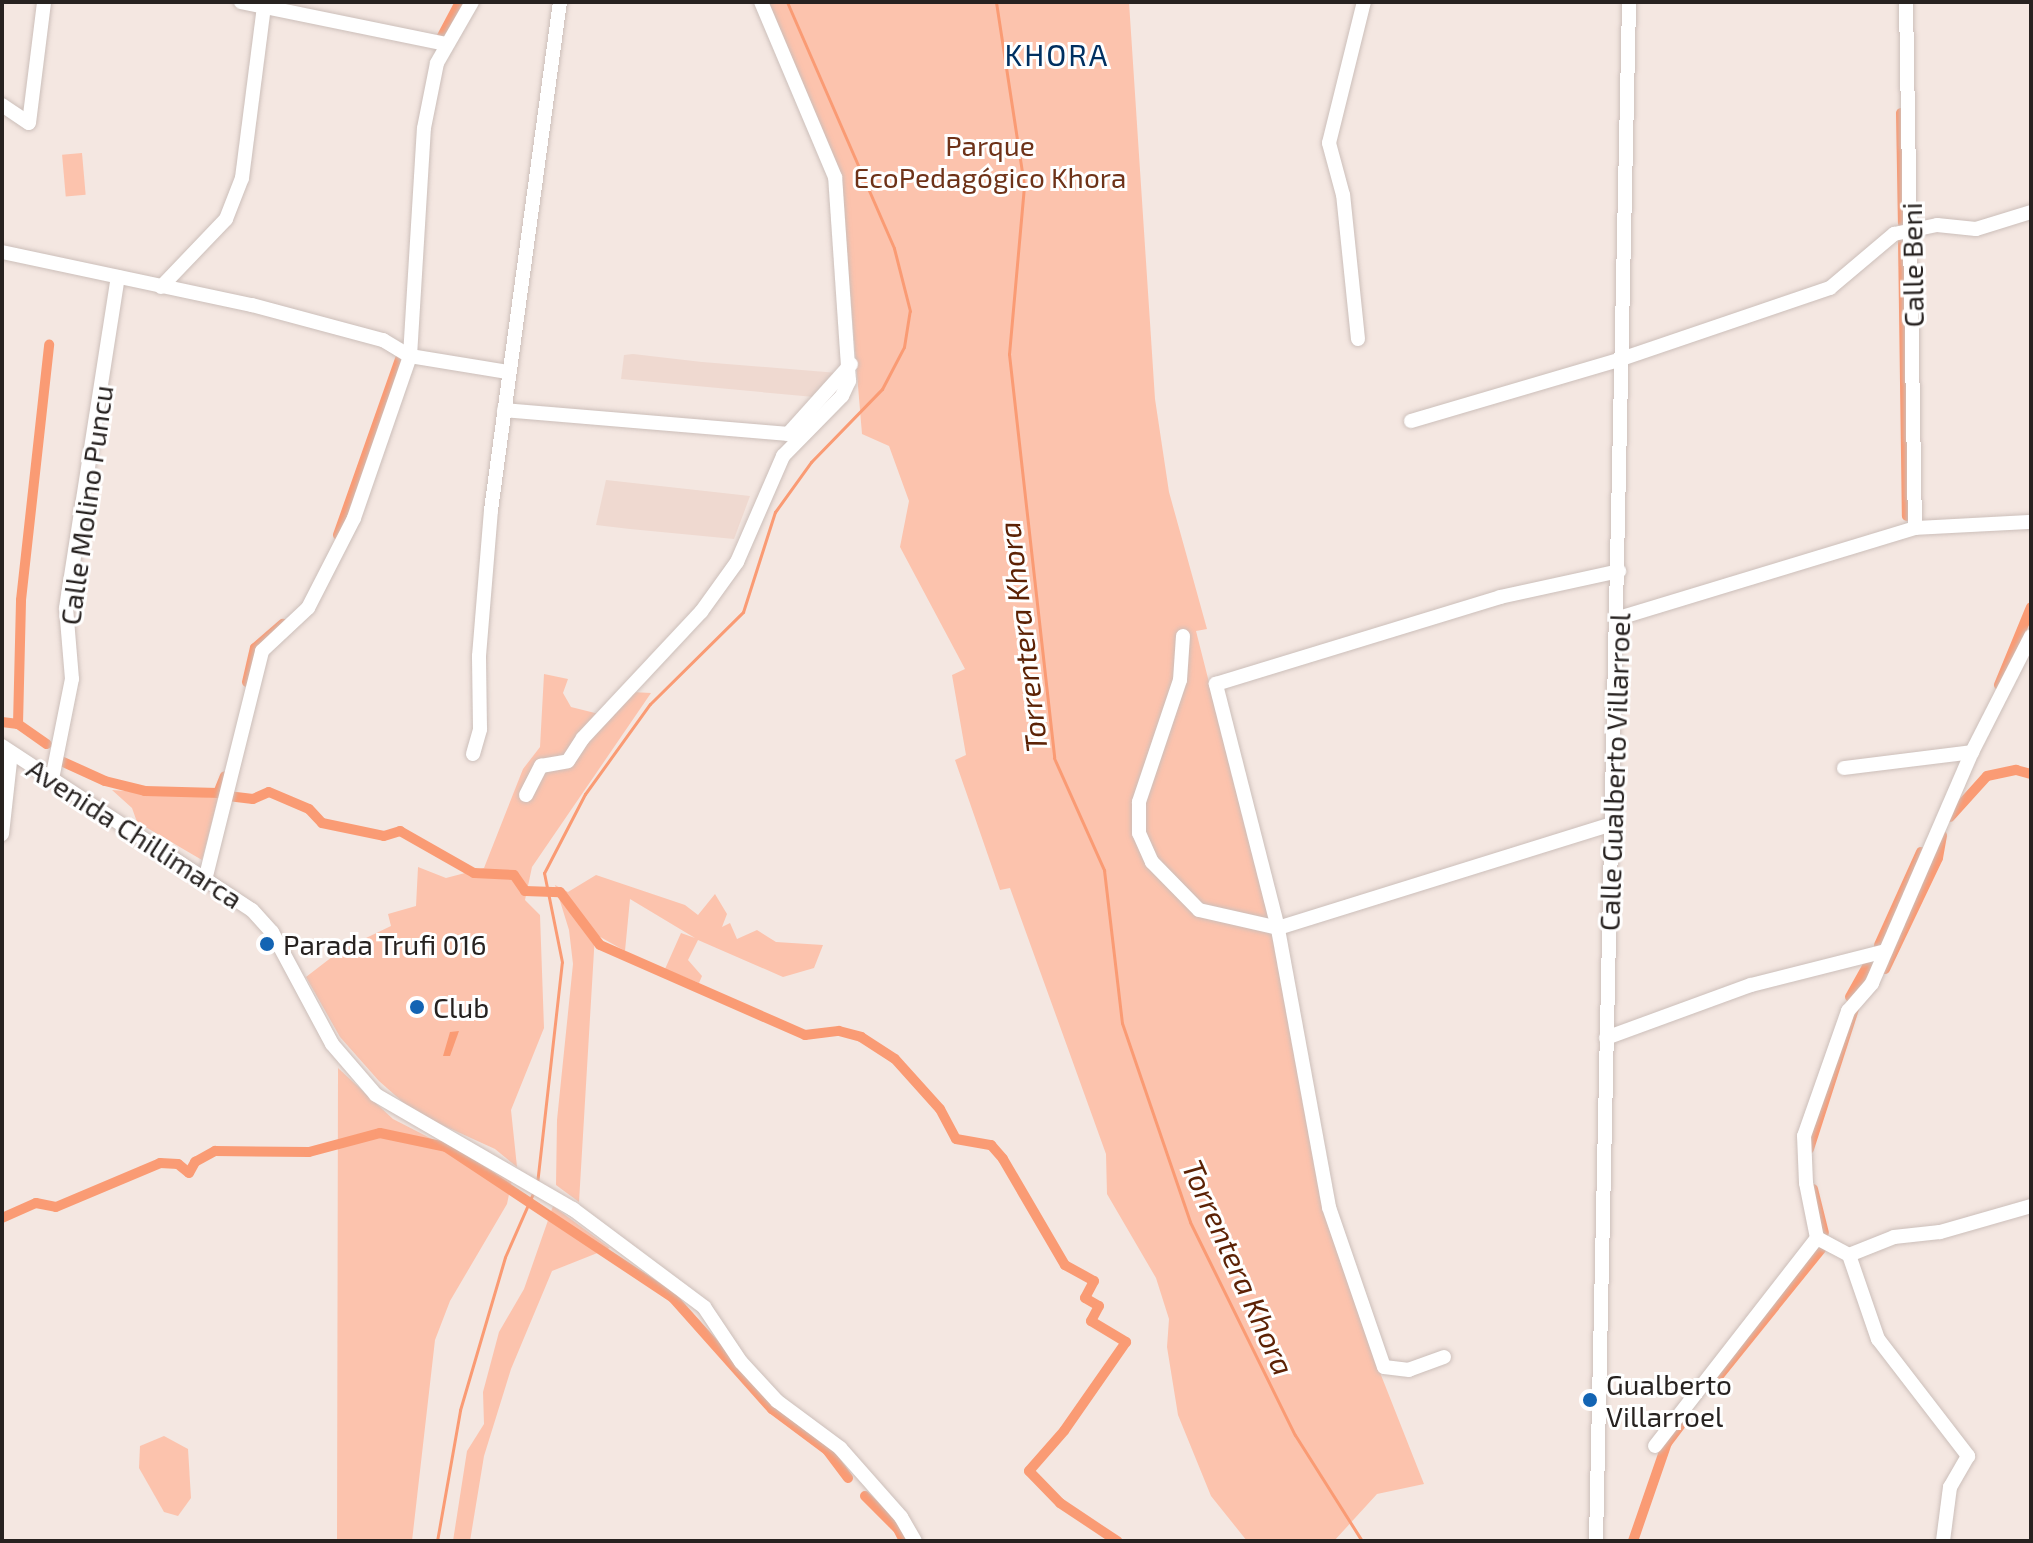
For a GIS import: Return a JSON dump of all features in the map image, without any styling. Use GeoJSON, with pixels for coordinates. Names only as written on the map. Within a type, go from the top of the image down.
{"type":"FeatureCollection","features":[{"type":"Feature","properties":{"kind":"street"},"geometry":{"type":"LineString","coordinates":[[2,105],[29,123],[44,2]]}},
{"type":"Feature","properties":{"kind":"street"},"geometry":{"type":"LineString","coordinates":[[241,2],[445,44]]}},
{"type":"Feature","properties":{"kind":"street"},"geometry":{"type":"LineString","coordinates":[[206,876],[262,651],[298,623],[349,528],[410,356],[424,128],[445,44],[472,2]]}},
{"type":"Feature","properties":{"kind":"street"},"geometry":{"type":"LineString","coordinates":[[473,754],[480,729],[479,656],[508,372],[560,2]]}},
{"type":"Feature","properties":{"kind":"street"},"geometry":{"type":"LineString","coordinates":[[526,795],[541,766],[568,761],[592,727],[701,612],[737,562],[783,456],[842,396],[851,364],[835,177],[761,2]]}},
{"type":"Feature","properties":{"kind":"street"},"geometry":{"type":"LineString","coordinates":[[1358,339],[1343,195],[1329,143],[1364,2]]}},
{"type":"Feature","properties":{"kind":"street","name":"Calle Gualberto Villarroel"},"geometry":{"type":"LineString","coordinates":[[1596,1541],[1611,824],[1619,618],[1629,2]]}},
{"type":"Feature","properties":{"kind":"street","name":"Calle Beni"},"geometry":{"type":"LineString","coordinates":[[1906,2],[1915,528]]}},
{"type":"Feature","properties":{"kind":"street"},"geometry":{"type":"LineString","coordinates":[[161,287],[226,219],[242,178],[264,7]]}},
{"type":"Feature","properties":{"kind":"street"},"geometry":{"type":"LineString","coordinates":[[1411,421],[1621,359],[1830,288],[1869,251],[1912,229],[1937,225],[1976,229],[2031,212]]}},
{"type":"Feature","properties":{"kind":"street"},"geometry":{"type":"LineString","coordinates":[[2,252],[383,340],[410,356],[508,372]]}},
{"type":"Feature","properties":{"kind":"street","name":"Calle Molino Puncu"},"geometry":{"type":"LineString","coordinates":[[52,779],[72,679],[66,608],[118,277]]}},
{"type":"Feature","properties":{"kind":"street"},"geometry":{"type":"LineString","coordinates":[[504,410],[788,434],[851,364]]}},
{"type":"Feature","properties":{"kind":"street"},"geometry":{"type":"LineString","coordinates":[[1619,618],[1915,528],[2031,522]]}},
{"type":"Feature","properties":{"kind":"street"},"geometry":{"type":"LineString","coordinates":[[1444,1357],[1409,1370],[1384,1367],[1329,1207],[1278,928],[1216,684],[1500,597],[1619,571]]}},
{"type":"Feature","properties":{"kind":"street"},"geometry":{"type":"LineString","coordinates":[[1183,636],[1180,680],[1139,802],[1139,833],[1152,862],[1199,910],[1278,928],[1611,824]]}},
{"type":"Feature","properties":{"kind":"street"},"geometry":{"type":"LineString","coordinates":[[1655,1446],[1817,1238],[1806,1183],[1804,1136],[1848,1011],[1872,983],[1972,752],[2031,636]]}},
{"type":"Feature","properties":{"kind":"street"},"geometry":{"type":"LineString","coordinates":[[2,834],[7,749]]}},
{"type":"Feature","properties":{"kind":"street","name":"Avenida Chillimarca"},"geometry":{"type":"LineString","coordinates":[[7,749],[206,876],[252,910],[272,932],[332,1044],[376,1095],[531,1182],[704,1307],[750,1372],[777,1401],[840,1448],[901,1517],[915,1541]]}},
{"type":"Feature","properties":{"kind":"street"},"geometry":{"type":"LineString","coordinates":[[1844,768],[1972,752]]}},
{"type":"Feature","properties":{"kind":"street"},"geometry":{"type":"LineString","coordinates":[[1606,1038],[1751,985],[1885,951]]}},
{"type":"Feature","properties":{"kind":"street"},"geometry":{"type":"LineString","coordinates":[[1849,1255],[1894,1237],[1940,1232],[2031,1206]]}},
{"type":"Feature","properties":{"kind":"street"},"geometry":{"type":"LineString","coordinates":[[1817,1238],[1849,1255],[1878,1339],[1968,1456],[1950,1487],[1943,1541]]}},
{"type":"Feature","properties":{"kind":"shaded area"},"geometry":{"type":"Polygon","coordinates":[[[624,355],[838,373],[814,397],[621,379],[624,355]]]}},
{"type":"Feature","properties":{"kind":"shaded area"},"geometry":{"type":"Polygon","coordinates":[[[606,480],[750,496],[734,539],[596,525],[606,480]]]}},
{"type":"Feature","properties":{"kind":"shaded area"},"geometry":{"type":"Polygon","coordinates":[[[459,1031],[450,1056],[443,1056],[450,1032],[459,1031]]]}},
{"type":"Feature","properties":{"kind":"green space","name":"Parque EcoPedagógico Khora"},"geometry":{"type":"Polygon","coordinates":[[[766,2],[1129,2],[1155,399],[1169,492],[1207,629],[1196,631],[1270,923],[1327,1208],[1379,1370],[1424,1484],[1377,1494],[1334,1541],[1247,1541],[1211,1496],[1178,1415],[1167,1347],[1169,1319],[1156,1278],[1107,1194],[1106,1154],[1010,888],[1000,890],[955,760],[966,755],[952,675],[965,669],[900,547],[909,501],[889,446],[862,434],[841,182],[766,2]]]}},
{"type":"Feature","properties":{"kind":"green space"},"geometry":{"type":"Polygon","coordinates":[[[82,153],[86,195],[66,197],[62,155],[82,153]]]}},
{"type":"Feature","properties":{"kind":"green space"},"geometry":{"type":"Polygon","coordinates":[[[544,674],[568,679],[563,693],[571,707],[611,717],[632,692],[651,693],[532,867],[525,900],[540,915],[544,1028],[511,1110],[517,1167],[495,1149],[414,1112],[379,1081],[340,1037],[306,977],[341,950],[391,926],[388,914],[416,906],[418,867],[446,878],[484,868],[523,769],[540,747],[544,674]]]}},
{"type":"Feature","properties":{"kind":"green space"},"geometry":{"type":"Polygon","coordinates":[[[112,790],[218,798],[202,860],[137,822],[132,808],[112,790]]]}},
{"type":"Feature","properties":{"kind":"green space"},"geometry":{"type":"Polygon","coordinates":[[[596,875],[685,905],[698,915],[715,894],[727,914],[722,927],[730,923],[737,939],[757,930],[776,942],[823,945],[814,968],[783,977],[698,940],[688,960],[702,976],[699,983],[665,969],[681,933],[695,938],[630,899],[625,951],[595,934],[579,1202],[556,1185],[557,1120],[573,964],[569,930],[555,885],[568,892],[596,875]]]}},
{"type":"Feature","properties":{"kind":"green space"},"geometry":{"type":"Polygon","coordinates":[[[338,1068],[393,1119],[512,1180],[507,1204],[450,1301],[435,1340],[412,1541],[337,1541],[338,1068]]]}},
{"type":"Feature","properties":{"kind":"green space"},"geometry":{"type":"Polygon","coordinates":[[[553,1206],[610,1248],[552,1271],[511,1369],[484,1456],[470,1541],[453,1541],[467,1451],[484,1424],[483,1392],[499,1332],[524,1289],[553,1206]]]}},
{"type":"Feature","properties":{"kind":"green space"},"geometry":{"type":"Polygon","coordinates":[[[164,1436],[188,1449],[191,1498],[178,1516],[164,1512],[139,1468],[140,1446],[164,1436]]]}},
{"type":"Feature","properties":{"kind":"waterway"},"geometry":{"type":"LineString","coordinates":[[442,36],[460,2]]}},
{"type":"Feature","properties":{"kind":"waterway"},"geometry":{"type":"LineString","coordinates":[[537,1184],[562,962],[544,873],[585,794],[650,704],[743,612],[775,512],[811,462],[882,389],[904,347],[910,311],[894,248],[787,2]]}},
{"type":"Feature","properties":{"kind":"waterway","name":"Torrentera Khora"},"geometry":{"type":"LineString","coordinates":[[996,2],[1024,186],[1009,354],[1054,758],[1104,870],[1122,1023],[1190,1222],[1295,1435],[1362,1541]]}},
{"type":"Feature","properties":{"kind":"waterway"},"geometry":{"type":"LineString","coordinates":[[1901,113],[1903,223]]}},
{"type":"Feature","properties":{"kind":"waterway"},"geometry":{"type":"LineString","coordinates":[[1903,239],[1907,516]]}},
{"type":"Feature","properties":{"kind":"waterway"},"geometry":{"type":"LineString","coordinates":[[18,724],[21,600],[49,345]]}},
{"type":"Feature","properties":{"kind":"waterway"},"geometry":{"type":"LineString","coordinates":[[338,535],[400,359]]}},
{"type":"Feature","properties":{"kind":"waterway"},"geometry":{"type":"LineString","coordinates":[[1999,685],[2031,607]]}},
{"type":"Feature","properties":{"kind":"waterway"},"geometry":{"type":"LineString","coordinates":[[247,682],[255,648],[283,624]]}},
{"type":"Feature","properties":{"kind":"waterway"},"geometry":{"type":"LineString","coordinates":[[2,722],[18,724],[47,744]]}},
{"type":"Feature","properties":{"kind":"waterway"},"geometry":{"type":"LineString","coordinates":[[61,761],[105,781],[145,791],[218,793],[225,776]]}},
{"type":"Feature","properties":{"kind":"waterway"},"geometry":{"type":"LineString","coordinates":[[1950,817],[1987,776],[2016,770],[2031,774]]}},
{"type":"Feature","properties":{"kind":"waterway"},"geometry":{"type":"LineString","coordinates":[[228,796],[253,799],[269,792],[309,809],[322,823],[384,836],[400,831],[474,873],[514,875],[525,891],[560,892],[600,945],[805,1035],[839,1031],[861,1037],[895,1059],[940,1109],[956,1139],[991,1145],[1003,1159],[1065,1265],[1094,1281],[1085,1298],[1099,1306],[1091,1321],[1126,1342],[1064,1431],[1029,1471],[1060,1503],[1117,1541]]}},
{"type":"Feature","properties":{"kind":"waterway"},"geometry":{"type":"LineString","coordinates":[[1885,969],[1938,858],[1942,835]]}},
{"type":"Feature","properties":{"kind":"waterway"},"geometry":{"type":"LineString","coordinates":[[1879,945],[1921,852]]}},
{"type":"Feature","properties":{"kind":"waterway"},"geometry":{"type":"LineString","coordinates":[[1850,997],[1874,954]]}},
{"type":"Feature","properties":{"kind":"waterway"},"geometry":{"type":"LineString","coordinates":[[1809,1149],[1854,1009]]}},
{"type":"Feature","properties":{"kind":"waterway"},"geometry":{"type":"LineString","coordinates":[[2,1218],[36,1203],[56,1207],[160,1163],[178,1164],[189,1173],[195,1162],[215,1151],[309,1152],[380,1133],[446,1147],[673,1298],[772,1409],[827,1450],[848,1478]]}},
{"type":"Feature","properties":{"kind":"waterway"},"geometry":{"type":"LineString","coordinates":[[1813,1189],[1824,1233]]}},
{"type":"Feature","properties":{"kind":"waterway"},"geometry":{"type":"LineString","coordinates":[[437,1541],[460,1410],[505,1257],[534,1191]]}},
{"type":"Feature","properties":{"kind":"waterway"},"geometry":{"type":"LineString","coordinates":[[1717,1378],[1821,1249]]}},
{"type":"Feature","properties":{"kind":"waterway"},"geometry":{"type":"LineString","coordinates":[[1633,1541],[1667,1443],[1685,1419]]}},
{"type":"Feature","properties":{"kind":"waterway"},"geometry":{"type":"LineString","coordinates":[[865,1496],[898,1529],[904,1541]]}},
{"type":"Feature","properties":{"kind":"place","name":"Parada Trufi 016"},"geometry":{"type":"Point","coordinates":[267,944]}},
{"type":"Feature","properties":{"kind":"place","name":"Club"},"geometry":{"type":"Point","coordinates":[417,1007]}},
{"type":"Feature","properties":{"kind":"place","name":"Gualberto Villarroel"},"geometry":{"type":"Point","coordinates":[1590,1400]}},
{"type":"Feature","properties":{"kind":"district","name":"KHORA"},"geometry":{"type":"Point","coordinates":[1057,54]}}]}
